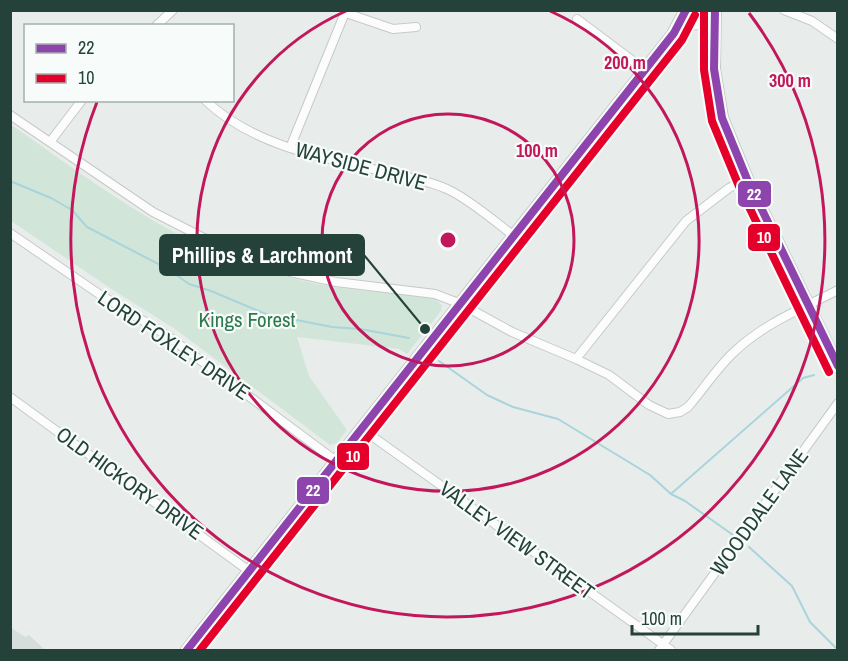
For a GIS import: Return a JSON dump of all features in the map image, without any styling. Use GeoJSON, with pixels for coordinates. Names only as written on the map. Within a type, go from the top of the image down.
{"type":"FeatureCollection","features":[{"type":"Feature","properties":{"kind":"street"},"geometry":{"type":"LineString","coordinates":[[158,24],[173,10]]}},
{"type":"Feature","properties":{"kind":"street"},"geometry":{"type":"LineString","coordinates":[[187,651],[674,33],[686,10]]}},
{"type":"Feature","properties":{"kind":"street"},"geometry":{"type":"LineString","coordinates":[[715,10],[714,69],[722,118],[747,179],[837,367]]}},
{"type":"Feature","properties":{"kind":"street"},"geometry":{"type":"LineString","coordinates":[[783,10],[812,21],[837,39]]}},
{"type":"Feature","properties":{"kind":"street"},"geometry":{"type":"LineString","coordinates":[[290,148],[346,12],[393,29],[416,27]]}},
{"type":"Feature","properties":{"kind":"street"},"geometry":{"type":"LineString","coordinates":[[577,19],[645,70]]}},
{"type":"Feature","properties":{"kind":"street"},"geometry":{"type":"LineString","coordinates":[[674,33],[691,22],[714,26]]}},
{"type":"Feature","properties":{"kind":"street"},"geometry":{"type":"LineString","coordinates":[[51,142],[81,102]]}},
{"type":"Feature","properties":{"kind":"street","name":"WAYSIDE DRIVE"},"geometry":{"type":"LineString","coordinates":[[207,102],[214,109],[248,130],[290,148],[420,179],[451,191],[514,236]]}},
{"type":"Feature","properties":{"kind":"street"},"geometry":{"type":"LineString","coordinates":[[10,115],[153,212],[204,238],[290,272],[336,282],[435,294],[461,304],[512,332],[609,375],[648,405],[668,414],[680,412],[688,407],[732,354],[758,332],[783,316],[808,306],[837,290]]}},
{"type":"Feature","properties":{"kind":"street"},"geometry":{"type":"LineString","coordinates":[[576,359],[686,221],[729,188],[747,179]]}},
{"type":"Feature","properties":{"kind":"street","name":"LORD FOXLEY DRIVE"},"geometry":{"type":"LineString","coordinates":[[10,233],[99,294],[165,334],[336,460]]}},
{"type":"Feature","properties":{"kind":"street","name":"OLD HICKORY DRIVE"},"geometry":{"type":"LineString","coordinates":[[10,397],[249,571]]}},
{"type":"Feature","properties":{"kind":"street","name":"WOODDALE LANE"},"geometry":{"type":"LineString","coordinates":[[661,647],[837,403]]}},
{"type":"Feature","properties":{"kind":"street","name":"VALLEY VIEW STREET"},"geometry":{"type":"LineString","coordinates":[[362,429],[661,647],[671,651]]}},
{"type":"Feature","properties":{"kind":"shaded area"},"geometry":{"type":"Polygon","coordinates":[[[10,627],[25,637],[29,635],[45,650],[11,650],[10,627]]]}},
{"type":"Feature","properties":{"kind":"green space","name":"Kings Forest"},"geometry":{"type":"Polygon","coordinates":[[[10,124],[144,215],[215,252],[253,267],[313,283],[435,299],[442,305],[441,311],[407,354],[399,349],[297,337],[309,376],[347,430],[337,443],[330,445],[175,329],[11,221],[10,124]]]}},
{"type":"Feature","properties":{"kind":"waterway"},"geometry":{"type":"LineString","coordinates":[[10,181],[51,198],[72,210],[87,227],[168,269],[189,284],[266,314],[332,327],[360,329],[409,338]]}},
{"type":"Feature","properties":{"kind":"waterway"},"geometry":{"type":"LineString","coordinates":[[439,361],[487,395],[513,407],[558,419],[650,475],[671,494],[685,501],[733,535]]}},
{"type":"Feature","properties":{"kind":"waterway"},"geometry":{"type":"LineString","coordinates":[[672,493],[803,378],[814,375]]}},
{"type":"Feature","properties":{"kind":"waterway"},"geometry":{"type":"LineString","coordinates":[[749,547],[792,586],[810,622],[838,650]]}},
{"type":"Feature","properties":{"kind":"transit line","name":"22"},"geometry":{"type":"LineString","coordinates":[[187,650],[674,33],[686,10]]}},
{"type":"Feature","properties":{"kind":"transit line","name":"10"},"geometry":{"type":"LineString","coordinates":[[704,10],[704,70],[712,121],[738,184],[829,372]]}},
{"type":"Feature","properties":{"kind":"transit line","name":"22"},"geometry":{"type":"LineString","coordinates":[[715,10],[714,69],[722,118],[747,179],[838,366]]}},
{"type":"Feature","properties":{"kind":"transit line","name":"10"},"geometry":{"type":"LineString","coordinates":[[200,650],[682,40],[695,15]]}},
{"type":"Feature","properties":{"kind":"place","name":"Phillips & Larchmont"},"geometry":{"type":"Point","coordinates":[425,329]}}]}
